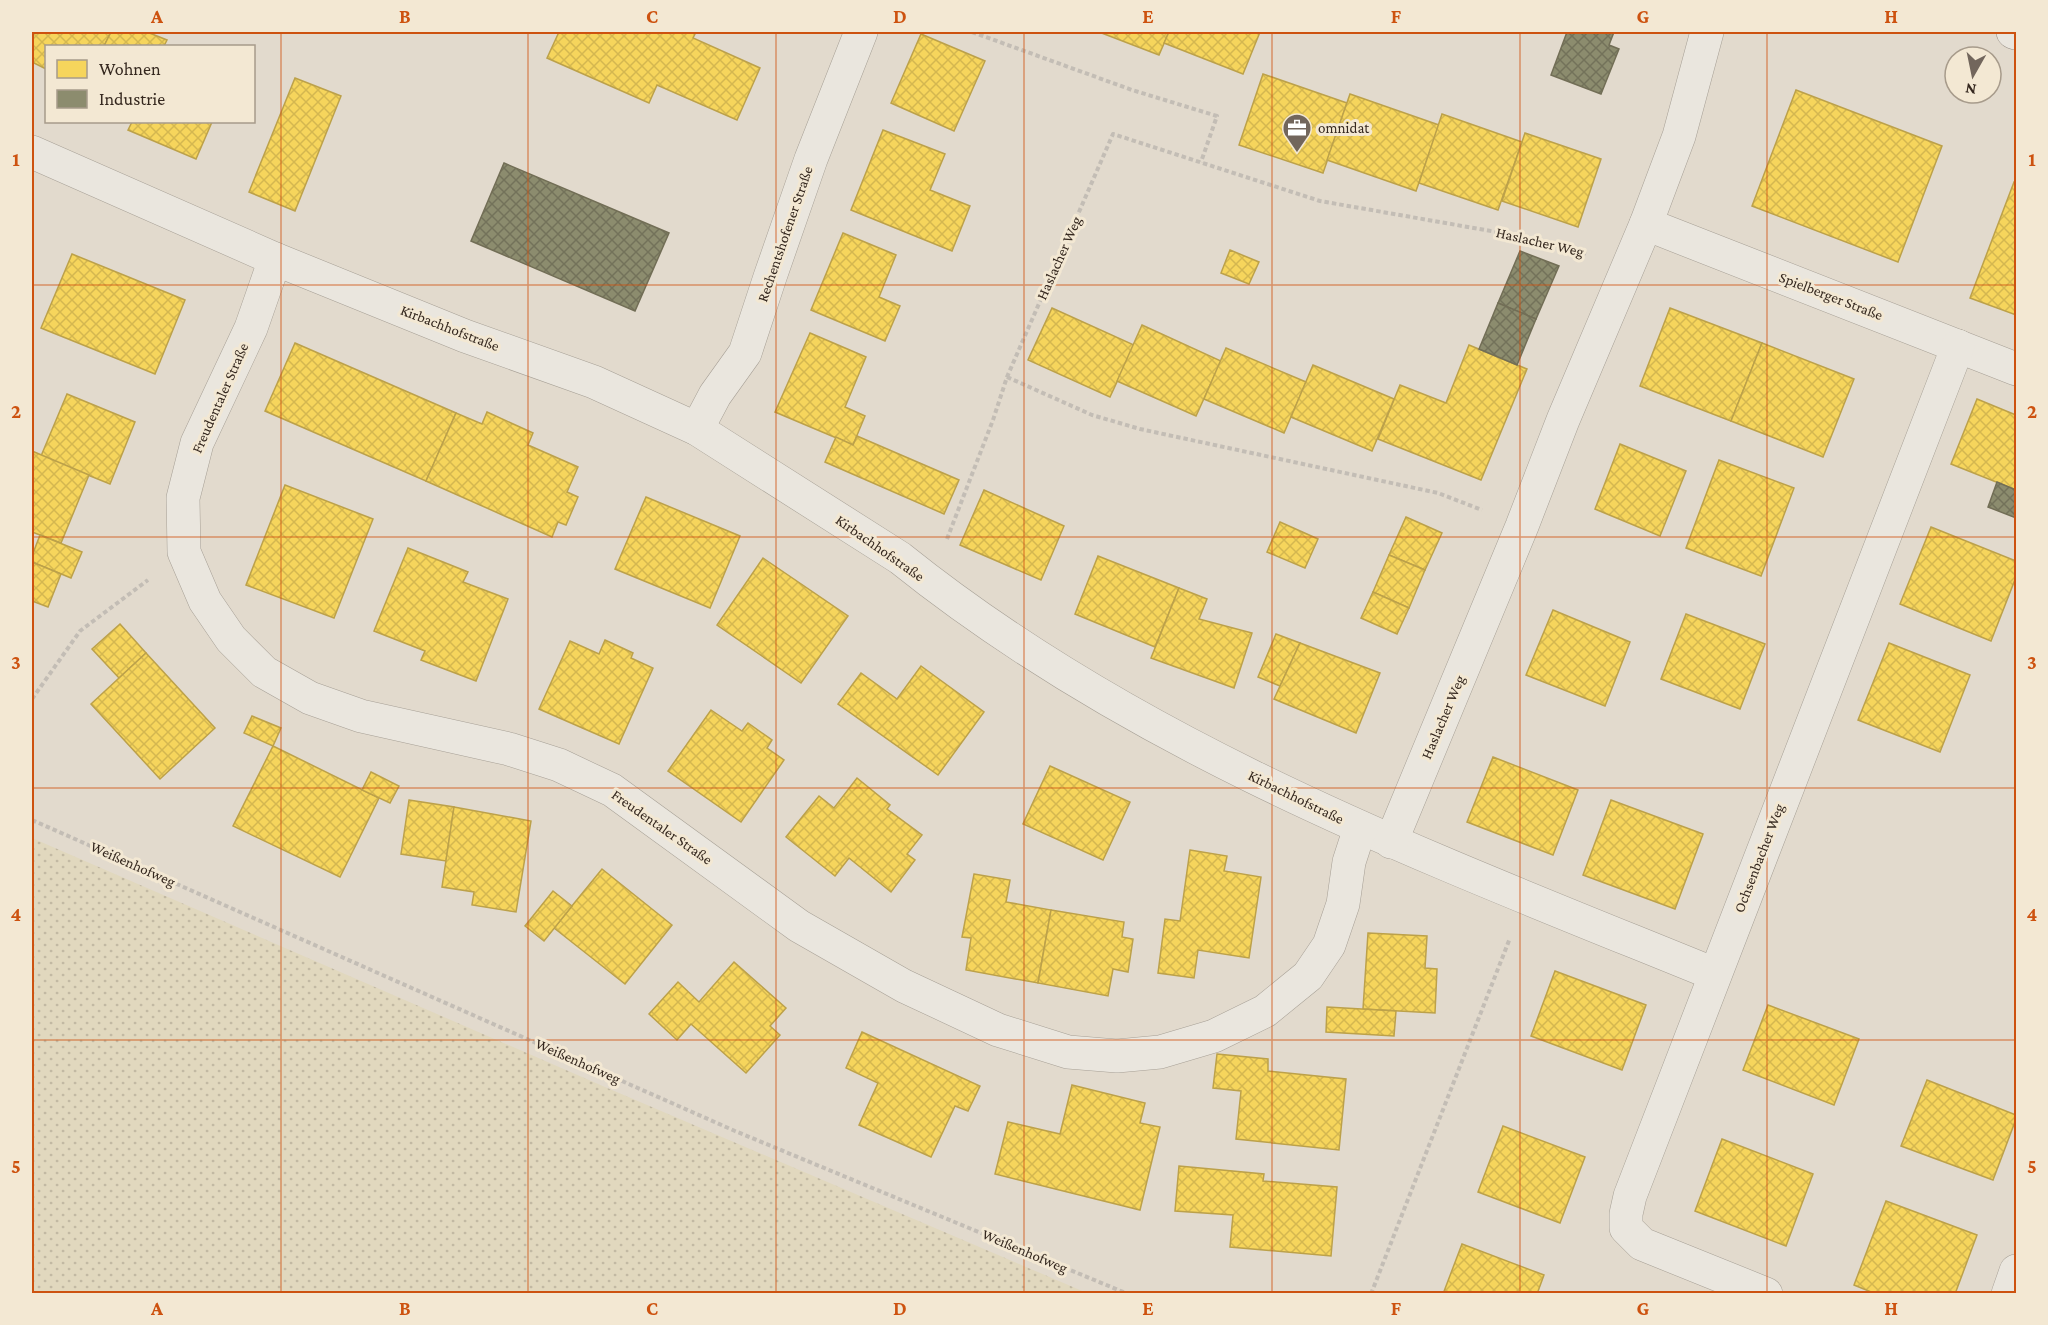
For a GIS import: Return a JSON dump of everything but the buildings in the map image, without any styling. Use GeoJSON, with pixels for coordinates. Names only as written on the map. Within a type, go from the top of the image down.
{"type":"FeatureCollection","features":[{"type":"Feature","properties":{"kind":"street","name":"Rechentshofener Straße"},"geometry":{"type":"LineString","coordinates":[[697,429],[715,395],[745,353],[811,159],[861,32]]}},
{"type":"Feature","properties":{"kind":"street","name":"Haslacher Weg"},"geometry":{"type":"LineString","coordinates":[[1391,842],[1522,526],[1563,420],[1646,224],[1679,136],[1707,32]]}},
{"type":"Feature","properties":{"kind":"street","name":"Kirbachhofstraße"},"geometry":{"type":"LineString","coordinates":[[32,152],[275,259],[465,336],[594,382],[697,429],[900,558],[1028,651],[1145,722],[1391,842],[1714,974]]}},
{"type":"Feature","properties":{"kind":"street","name":"Spielberger Straße"},"geometry":{"type":"LineString","coordinates":[[1646,224],[2016,369]]}},
{"type":"Feature","properties":{"kind":"street","name":"Freudentaler Straße"},"geometry":{"type":"LineString","coordinates":[[275,259],[251,328],[197,443],[183,498],[184,552],[205,601],[231,639],[264,672],[310,698],[361,716],[509,749],[570,770],[612,790],[799,926],[904,986],[998,1030],[1068,1052],[1117,1056],[1160,1052],[1214,1036],[1265,1011],[1308,976],[1329,945],[1343,904],[1349,862],[1360,828]]}},
{"type":"Feature","properties":{"kind":"street","name":"Ochsenbacher Weg"},"geometry":{"type":"LineString","coordinates":[[1766,1293],[1642,1244],[1626,1228],[1626,1214],[1630,1196],[1714,974],[1958,346]]}},
{"type":"Feature","properties":{"kind":"street"},"geometry":{"type":"LineString","coordinates":[[2008,1293],[2016,1271]]}},
{"type":"Feature","properties":{"kind":"path"},"geometry":{"type":"LineString","coordinates":[[972,32],[1132,90],[1216,116],[1201,162]]}},
{"type":"Feature","properties":{"kind":"path","name":"Haslacher Weg"},"geometry":{"type":"LineString","coordinates":[[1007,377],[1113,134],[1320,201],[1526,237],[1629,266]]}},
{"type":"Feature","properties":{"kind":"path"},"geometry":{"type":"LineString","coordinates":[[930,582],[993,420],[1007,377],[1092,416],[1140,429],[1438,493],[1522,526]]}},
{"type":"Feature","properties":{"kind":"path"},"geometry":{"type":"LineString","coordinates":[[32,699],[80,631],[184,552]]}},
{"type":"Feature","properties":{"kind":"path","name":"Weißenhofweg"},"geometry":{"type":"LineString","coordinates":[[32,820],[735,1131],[1128,1293]]}},
{"type":"Feature","properties":{"kind":"path"},"geometry":{"type":"LineString","coordinates":[[1371,1293],[1510,939],[1500,933]]}},
{"type":"Feature","properties":{"kind":"shaded area"},"geometry":{"type":"Polygon","coordinates":[[[32,838],[605,1087],[1087,1293],[32,1293],[32,838]]]}},
{"type":"Feature","properties":{"kind":"place","name":"omnidat"},"geometry":{"type":"Point","coordinates":[1297,154]}}]}
